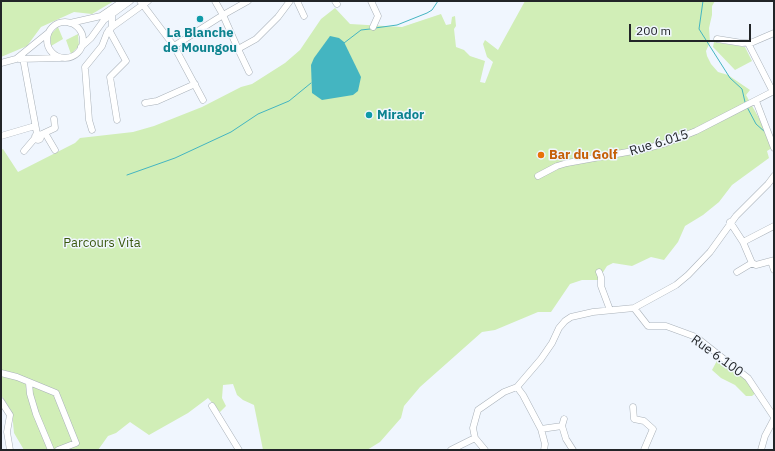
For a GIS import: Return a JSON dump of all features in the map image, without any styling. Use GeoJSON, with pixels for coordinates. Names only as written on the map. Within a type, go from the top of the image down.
{"type":"FeatureCollection","features":[{"type":"Feature","properties":{"kind":"street"},"geometry":{"type":"LineString","coordinates":[[16,59],[57,24],[70,23],[101,16],[123,1]]}},
{"type":"Feature","properties":{"kind":"street"},"geometry":{"type":"LineString","coordinates":[[1,63],[22,58],[71,57],[91,38],[104,20],[130,1]]}},
{"type":"Feature","properties":{"kind":"street"},"geometry":{"type":"LineString","coordinates":[[110,29],[141,3],[148,1]]}},
{"type":"Feature","properties":{"kind":"street"},"geometry":{"type":"LineString","coordinates":[[215,1],[249,72]]}},
{"type":"Feature","properties":{"kind":"street"},"geometry":{"type":"LineString","coordinates":[[174,46],[248,1]]}},
{"type":"Feature","properties":{"kind":"street"},"geometry":{"type":"LineString","coordinates":[[238,49],[256,39],[278,17],[290,1]]}},
{"type":"Feature","properties":{"kind":"street"},"geometry":{"type":"LineString","coordinates":[[297,1],[304,16]]}},
{"type":"Feature","properties":{"kind":"street"},"geometry":{"type":"LineString","coordinates":[[371,1],[378,16],[373,27]]}},
{"type":"Feature","properties":{"kind":"street"},"geometry":{"type":"LineString","coordinates":[[141,3],[174,46],[203,100]]}},
{"type":"Feature","properties":{"kind":"street"},"geometry":{"type":"LineString","coordinates":[[92,130],[89,120],[85,67],[102,46],[110,29],[112,14]]}},
{"type":"Feature","properties":{"kind":"street"},"geometry":{"type":"LineString","coordinates":[[70,23],[81,31],[83,42],[82,47]]}},
{"type":"Feature","properties":{"kind":"street"},"geometry":{"type":"LineString","coordinates":[[110,29],[126,61],[110,77],[117,120]]}},
{"type":"Feature","properties":{"kind":"street"},"geometry":{"type":"LineString","coordinates":[[48,33],[47,41],[49,49],[57,56],[62,58]]}},
{"type":"Feature","properties":{"kind":"street"},"geometry":{"type":"LineString","coordinates":[[717,39],[748,43],[774,33]]}},
{"type":"Feature","properties":{"kind":"street"},"geometry":{"type":"LineString","coordinates":[[748,43],[774,92]]}},
{"type":"Feature","properties":{"kind":"street"},"geometry":{"type":"LineString","coordinates":[[22,58],[38,136],[55,150]]}},
{"type":"Feature","properties":{"kind":"street"},"geometry":{"type":"LineString","coordinates":[[146,103],[157,101],[194,84]]}},
{"type":"Feature","properties":{"kind":"street","name":"Rue 6.015"},"geometry":{"type":"LineString","coordinates":[[538,176],[562,164],[644,149],[666,143],[696,131],[774,92]]}},
{"type":"Feature","properties":{"kind":"street"},"geometry":{"type":"LineString","coordinates":[[756,101],[774,148]]}},
{"type":"Feature","properties":{"kind":"street"},"geometry":{"type":"LineString","coordinates":[[23,141],[55,128],[54,119]]}},
{"type":"Feature","properties":{"kind":"street"},"geometry":{"type":"LineString","coordinates":[[1,136],[35,126]]}},
{"type":"Feature","properties":{"kind":"street"},"geometry":{"type":"LineString","coordinates":[[24,151],[38,136]]}},
{"type":"Feature","properties":{"kind":"street"},"geometry":{"type":"LineString","coordinates":[[485,450],[475,438],[473,428],[478,410],[504,392],[517,387],[541,359],[552,343],[559,328],[574,316],[634,308],[676,285],[710,252],[730,222],[774,176]]}},
{"type":"Feature","properties":{"kind":"street"},"geometry":{"type":"LineString","coordinates":[[730,222],[743,242],[752,263]]}},
{"type":"Feature","properties":{"kind":"street"},"geometry":{"type":"LineString","coordinates":[[743,242],[774,226]]}},
{"type":"Feature","properties":{"kind":"street"},"geometry":{"type":"LineString","coordinates":[[737,272],[752,263],[756,265],[772,261],[774,270]]}},
{"type":"Feature","properties":{"kind":"street"},"geometry":{"type":"LineString","coordinates":[[599,272],[601,277],[601,286],[610,310]]}},
{"type":"Feature","properties":{"kind":"street","name":"Rue 6.100"},"geometry":{"type":"LineString","coordinates":[[634,308],[648,326],[666,326],[696,337],[748,378],[774,418]]}},
{"type":"Feature","properties":{"kind":"street"},"geometry":{"type":"LineString","coordinates":[[1,373],[17,377],[56,393],[76,443],[58,450]]}},
{"type":"Feature","properties":{"kind":"street"},"geometry":{"type":"LineString","coordinates":[[29,382],[30,394],[36,414],[51,450]]}},
{"type":"Feature","properties":{"kind":"street"},"geometry":{"type":"LineString","coordinates":[[517,387],[541,428],[545,444],[544,450]]}},
{"type":"Feature","properties":{"kind":"street"},"geometry":{"type":"LineString","coordinates":[[1,400],[10,416],[7,432],[10,450]]}},
{"type":"Feature","properties":{"kind":"street"},"geometry":{"type":"LineString","coordinates":[[212,406],[239,450]]}},
{"type":"Feature","properties":{"kind":"street"},"geometry":{"type":"LineString","coordinates":[[633,407],[634,419],[644,421],[653,430],[644,450]]}},
{"type":"Feature","properties":{"kind":"street"},"geometry":{"type":"LineString","coordinates":[[761,450],[765,436],[774,418]]}},
{"type":"Feature","properties":{"kind":"street"},"geometry":{"type":"LineString","coordinates":[[564,419],[562,426],[566,439],[573,450]]}},
{"type":"Feature","properties":{"kind":"street"},"geometry":{"type":"LineString","coordinates":[[541,428],[562,426]]}},
{"type":"Feature","properties":{"kind":"street"},"geometry":{"type":"LineString","coordinates":[[451,450],[475,438]]}},
{"type":"Feature","properties":{"kind":"green space"},"geometry":{"type":"Polygon","coordinates":[[[1,1],[114,1],[92,14],[74,12],[41,27],[27,46],[1,57],[1,1]]]}},
{"type":"Feature","properties":{"kind":"green space","name":"Parcours Vita"},"geometry":{"type":"Polygon","coordinates":[[[525,1],[715,1],[712,6],[712,15],[709,28],[710,42],[706,51],[707,56],[711,64],[718,72],[728,75],[750,90],[746,95],[765,129],[772,148],[767,151],[769,158],[732,185],[719,202],[703,215],[685,226],[678,242],[664,260],[651,257],[632,266],[613,263],[607,266],[598,280],[582,280],[570,284],[551,312],[538,312],[495,330],[482,332],[420,387],[404,406],[401,418],[380,442],[367,450],[263,450],[254,405],[243,400],[237,395],[233,384],[223,385],[222,398],[226,406],[220,412],[208,398],[188,413],[149,435],[130,422],[116,433],[108,436],[98,450],[24,450],[14,433],[12,412],[1,395],[1,150],[3,149],[18,172],[75,143],[80,138],[133,132],[154,126],[202,107],[241,87],[252,84],[285,63],[300,50],[321,19],[335,8],[350,24],[402,27],[441,14],[446,25],[451,24],[452,17],[455,16],[456,26],[454,29],[456,47],[464,50],[470,56],[485,61],[480,82],[485,83],[493,62],[487,57],[483,44],[485,40],[498,50],[525,1]]]}},
{"type":"Feature","properties":{"kind":"green space"},"geometry":{"type":"Polygon","coordinates":[[[58,27],[63,39],[51,46],[50,35],[58,27]]]}},
{"type":"Feature","properties":{"kind":"green space"},"geometry":{"type":"Polygon","coordinates":[[[78,34],[79,46],[71,54],[66,40],[78,34]]]}},
{"type":"Feature","properties":{"kind":"green space"},"geometry":{"type":"Polygon","coordinates":[[[714,42],[745,47],[752,61],[735,70],[713,47],[714,42]]]}},
{"type":"Feature","properties":{"kind":"green space"},"geometry":{"type":"Polygon","coordinates":[[[719,357],[748,379],[757,392],[752,396],[746,396],[735,385],[721,378],[712,370],[719,357]]]}},
{"type":"Feature","properties":{"kind":"water"},"geometry":{"type":"Polygon","coordinates":[[[330,36],[339,38],[344,42],[361,77],[358,91],[353,95],[322,100],[312,93],[311,65],[314,58],[330,36]]]}},
{"type":"Feature","properties":{"kind":"waterway"},"geometry":{"type":"LineString","coordinates":[[375,28],[397,25],[427,13],[432,10],[438,1]]}},
{"type":"Feature","properties":{"kind":"waterway"},"geometry":{"type":"LineString","coordinates":[[703,1],[699,29],[730,78],[742,89],[745,102]]}},
{"type":"Feature","properties":{"kind":"waterway"},"geometry":{"type":"LineString","coordinates":[[344,43],[361,30],[370,29]]}},
{"type":"Feature","properties":{"kind":"waterway"},"geometry":{"type":"LineString","coordinates":[[127,175],[175,158],[231,132],[258,114],[289,101],[311,83]]}},
{"type":"Feature","properties":{"kind":"waterway"},"geometry":{"type":"LineString","coordinates":[[747,107],[756,124],[765,132]]}},
{"type":"Feature","properties":{"kind":"place","name":"La Blanche de Moungou"},"geometry":{"type":"Point","coordinates":[200,19]}},
{"type":"Feature","properties":{"kind":"place","name":"Mirador"},"geometry":{"type":"Point","coordinates":[369,115]}},
{"type":"Feature","properties":{"kind":"place","name":"Bar du Golf"},"geometry":{"type":"Point","coordinates":[541,155]}}]}
